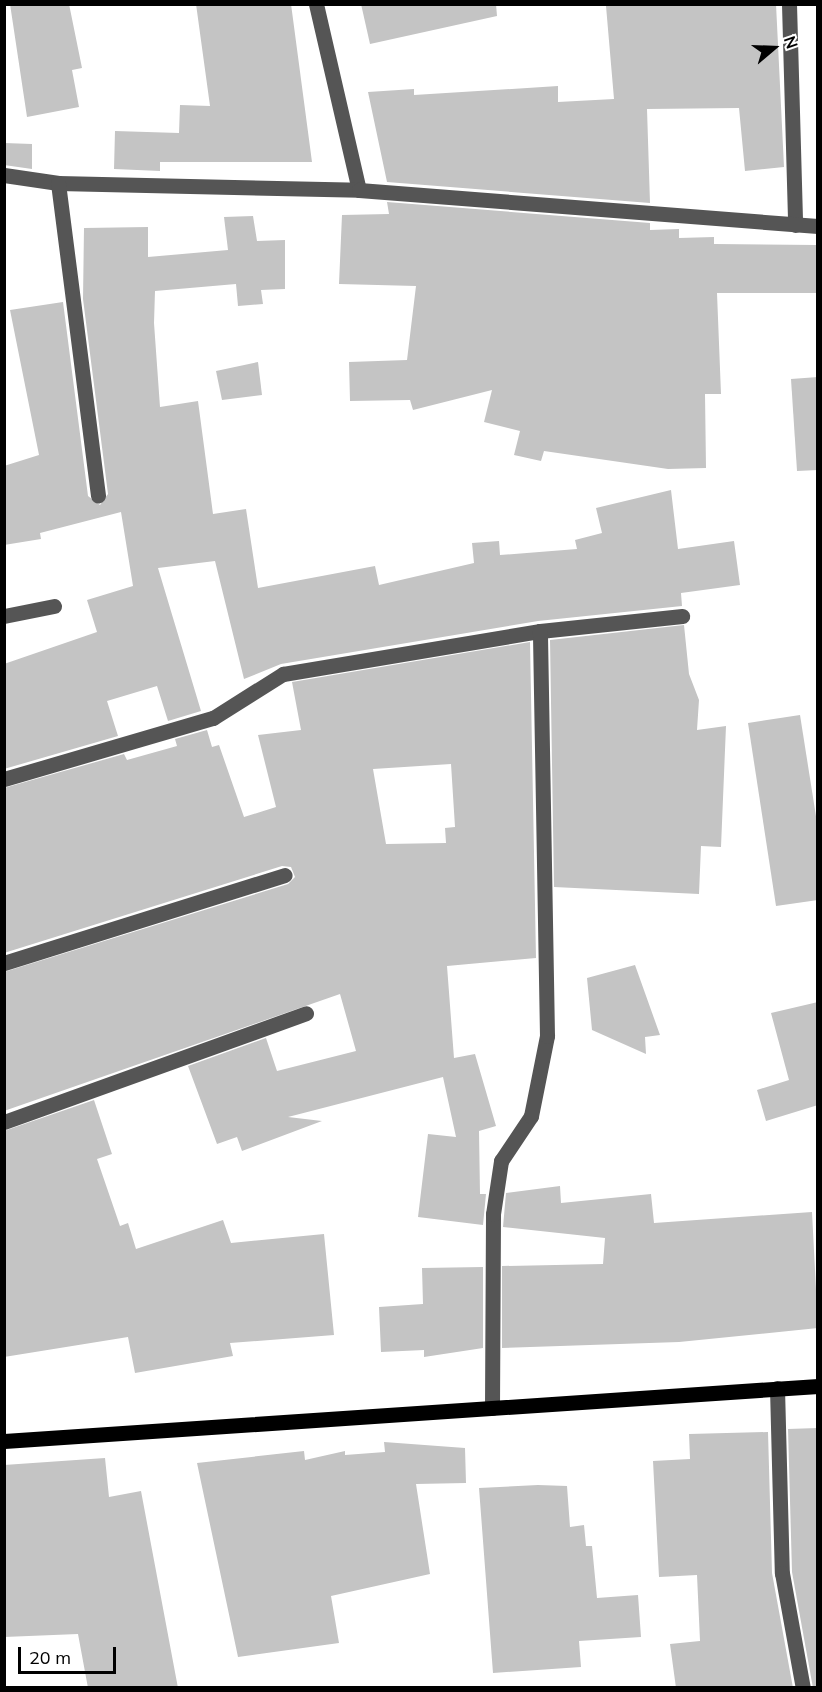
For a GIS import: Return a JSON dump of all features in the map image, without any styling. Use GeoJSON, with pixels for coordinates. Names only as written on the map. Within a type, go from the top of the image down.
{"type":"FeatureCollection","features":[{"type":"Feature","properties":{"kind":"main road"},"geometry":{"type":"LineString","coordinates":[[4,1441],[818,1386]]}},
{"type":"Feature","properties":{"kind":"street"},"geometry":{"type":"LineString","coordinates":[[316,4],[359,190]]}},
{"type":"Feature","properties":{"kind":"street"},"geometry":{"type":"LineString","coordinates":[[789,4],[795,225]]}},
{"type":"Feature","properties":{"kind":"street"},"geometry":{"type":"LineString","coordinates":[[4,175],[58,183],[359,190],[818,226]]}},
{"type":"Feature","properties":{"kind":"street"},"geometry":{"type":"LineString","coordinates":[[58,183],[98,495]]}},
{"type":"Feature","properties":{"kind":"street"},"geometry":{"type":"LineString","coordinates":[[4,616],[54,606]]}},
{"type":"Feature","properties":{"kind":"street"},"geometry":{"type":"LineString","coordinates":[[4,779],[213,718],[283,674],[540,631],[682,616]]}},
{"type":"Feature","properties":{"kind":"street"},"geometry":{"type":"LineString","coordinates":[[492,1408],[493,1214],[501,1161],[531,1116],[547,1036],[540,631]]}},
{"type":"Feature","properties":{"kind":"street"},"geometry":{"type":"LineString","coordinates":[[4,963],[285,875]]}},
{"type":"Feature","properties":{"kind":"street"},"geometry":{"type":"LineString","coordinates":[[4,1122],[306,1013]]}},
{"type":"Feature","properties":{"kind":"street"},"geometry":{"type":"LineString","coordinates":[[777,1388],[782,1573],[803,1688]]}},
{"type":"Feature","properties":{"kind":"building"},"geometry":{"type":"Polygon","coordinates":[[[10,4],[69,4],[82,68],[72,70],[79,107],[27,117],[10,4]]]}},
{"type":"Feature","properties":{"kind":"building"},"geometry":{"type":"Polygon","coordinates":[[[196,4],[291,4],[312,162],[160,162],[160,171],[114,169],[115,131],[179,133],[180,105],[210,106],[196,4]]]}},
{"type":"Feature","properties":{"kind":"building"},"geometry":{"type":"Polygon","coordinates":[[[361,4],[496,4],[497,16],[370,44],[361,4]]]}},
{"type":"Feature","properties":{"kind":"building"},"geometry":{"type":"Polygon","coordinates":[[[776,4],[784,167],[745,171],[739,108],[647,109],[650,203],[387,182],[368,92],[414,89],[414,95],[558,86],[558,102],[614,99],[606,6],[776,4]]]}},
{"type":"Feature","properties":{"kind":"building"},"geometry":{"type":"Polygon","coordinates":[[[4,143],[32,144],[32,169],[4,165],[4,143]]]}},
{"type":"Feature","properties":{"kind":"building"},"geometry":{"type":"Polygon","coordinates":[[[387,202],[650,223],[650,230],[679,229],[679,238],[714,237],[714,244],[816,245],[817,293],[717,293],[721,394],[705,394],[706,468],[668,469],[544,451],[541,461],[514,455],[520,431],[484,422],[492,390],[413,410],[410,400],[350,401],[349,362],[407,360],[416,286],[339,284],[342,215],[389,214],[387,202]]]}},
{"type":"Feature","properties":{"kind":"building"},"geometry":{"type":"Polygon","coordinates":[[[253,216],[257,241],[285,240],[285,289],[261,290],[263,304],[238,306],[236,284],[155,291],[154,323],[160,407],[198,401],[213,514],[246,509],[258,588],[375,566],[379,585],[474,563],[472,543],[499,541],[500,555],[577,549],[575,540],[602,533],[596,508],[671,490],[678,549],[734,541],[740,585],[681,593],[682,606],[538,621],[281,664],[244,679],[215,561],[158,568],[201,711],[168,721],[157,686],[107,701],[118,736],[4,769],[4,664],[97,632],[87,600],[133,586],[121,512],[40,533],[41,539],[4,545],[4,466],[39,455],[10,310],[63,302],[88,496],[100,505],[108,494],[83,299],[84,228],[148,227],[148,257],[228,250],[224,217],[253,216]]]}},
{"type":"Feature","properties":{"kind":"building"},"geometry":{"type":"Polygon","coordinates":[[[258,362],[262,395],[222,400],[216,371],[258,362]]]}},
{"type":"Feature","properties":{"kind":"building"},"geometry":{"type":"Polygon","coordinates":[[[818,377],[818,470],[797,471],[791,379],[818,377]]]}},
{"type":"Feature","properties":{"kind":"building"},"geometry":{"type":"Polygon","coordinates":[[[684,625],[689,674],[699,700],[697,730],[726,726],[721,847],[701,846],[699,894],[554,887],[550,640],[684,625]]]}},
{"type":"Feature","properties":{"kind":"building"},"geometry":{"type":"Polygon","coordinates":[[[530,642],[536,958],[447,966],[454,1058],[475,1054],[496,1126],[479,1131],[480,1194],[486,1194],[483,1225],[418,1217],[428,1134],[456,1137],[443,1077],[288,1117],[322,1121],[242,1151],[237,1137],[217,1144],[188,1066],[266,1038],[277,1071],[356,1051],[340,994],[4,1111],[4,972],[288,884],[295,877],[291,867],[282,866],[4,953],[4,788],[124,754],[127,760],[177,746],[175,739],[207,730],[212,747],[219,745],[244,817],[276,807],[258,735],[301,730],[292,682],[530,642]],[[451,764],[373,769],[386,844],[446,843],[445,828],[455,827],[451,764]]]}},
{"type":"Feature","properties":{"kind":"building"},"geometry":{"type":"Polygon","coordinates":[[[800,715],[818,829],[818,900],[776,906],[748,723],[800,715]]]}},
{"type":"Feature","properties":{"kind":"building"},"geometry":{"type":"Polygon","coordinates":[[[635,965],[660,1035],[645,1037],[646,1054],[592,1030],[587,978],[635,965]]]}},
{"type":"Feature","properties":{"kind":"building"},"geometry":{"type":"Polygon","coordinates":[[[818,1002],[818,1105],[766,1121],[757,1090],[789,1080],[771,1013],[818,1002]]]}},
{"type":"Feature","properties":{"kind":"building"},"geometry":{"type":"Polygon","coordinates":[[[94,1100],[112,1154],[97,1159],[120,1226],[128,1223],[136,1249],[223,1220],[231,1243],[324,1234],[334,1335],[230,1343],[233,1356],[135,1373],[128,1337],[4,1357],[4,1131],[94,1100]]]}},
{"type":"Feature","properties":{"kind":"building"},"geometry":{"type":"Polygon","coordinates":[[[560,1186],[561,1203],[651,1194],[654,1223],[812,1212],[818,1328],[679,1342],[502,1348],[502,1266],[603,1264],[605,1238],[503,1227],[506,1193],[560,1186]]]}},
{"type":"Feature","properties":{"kind":"building"},"geometry":{"type":"Polygon","coordinates":[[[483,1267],[483,1348],[424,1357],[424,1350],[381,1352],[379,1307],[423,1304],[422,1268],[483,1267]]]}},
{"type":"Feature","properties":{"kind":"building"},"geometry":{"type":"Polygon","coordinates":[[[818,1428],[818,1688],[813,1688],[792,1572],[788,1429],[818,1428]]]}},
{"type":"Feature","properties":{"kind":"building"},"geometry":{"type":"Polygon","coordinates":[[[768,1432],[772,1573],[793,1688],[676,1688],[670,1644],[700,1641],[697,1575],[659,1577],[653,1461],[690,1459],[689,1434],[768,1432]]]}},
{"type":"Feature","properties":{"kind":"building"},"geometry":{"type":"Polygon","coordinates":[[[384,1442],[465,1448],[466,1483],[416,1484],[430,1574],[331,1596],[339,1643],[238,1657],[197,1463],[304,1451],[305,1460],[345,1451],[345,1455],[385,1452],[384,1442]]]}},
{"type":"Feature","properties":{"kind":"building"},"geometry":{"type":"Polygon","coordinates":[[[105,1458],[109,1497],[141,1491],[178,1688],[88,1688],[78,1634],[4,1637],[4,1465],[105,1458]]]}},
{"type":"Feature","properties":{"kind":"building"},"geometry":{"type":"Polygon","coordinates":[[[567,1486],[570,1527],[584,1525],[586,1546],[592,1546],[597,1598],[638,1595],[641,1637],[579,1641],[581,1667],[493,1673],[479,1488],[567,1486]]]}}]}
